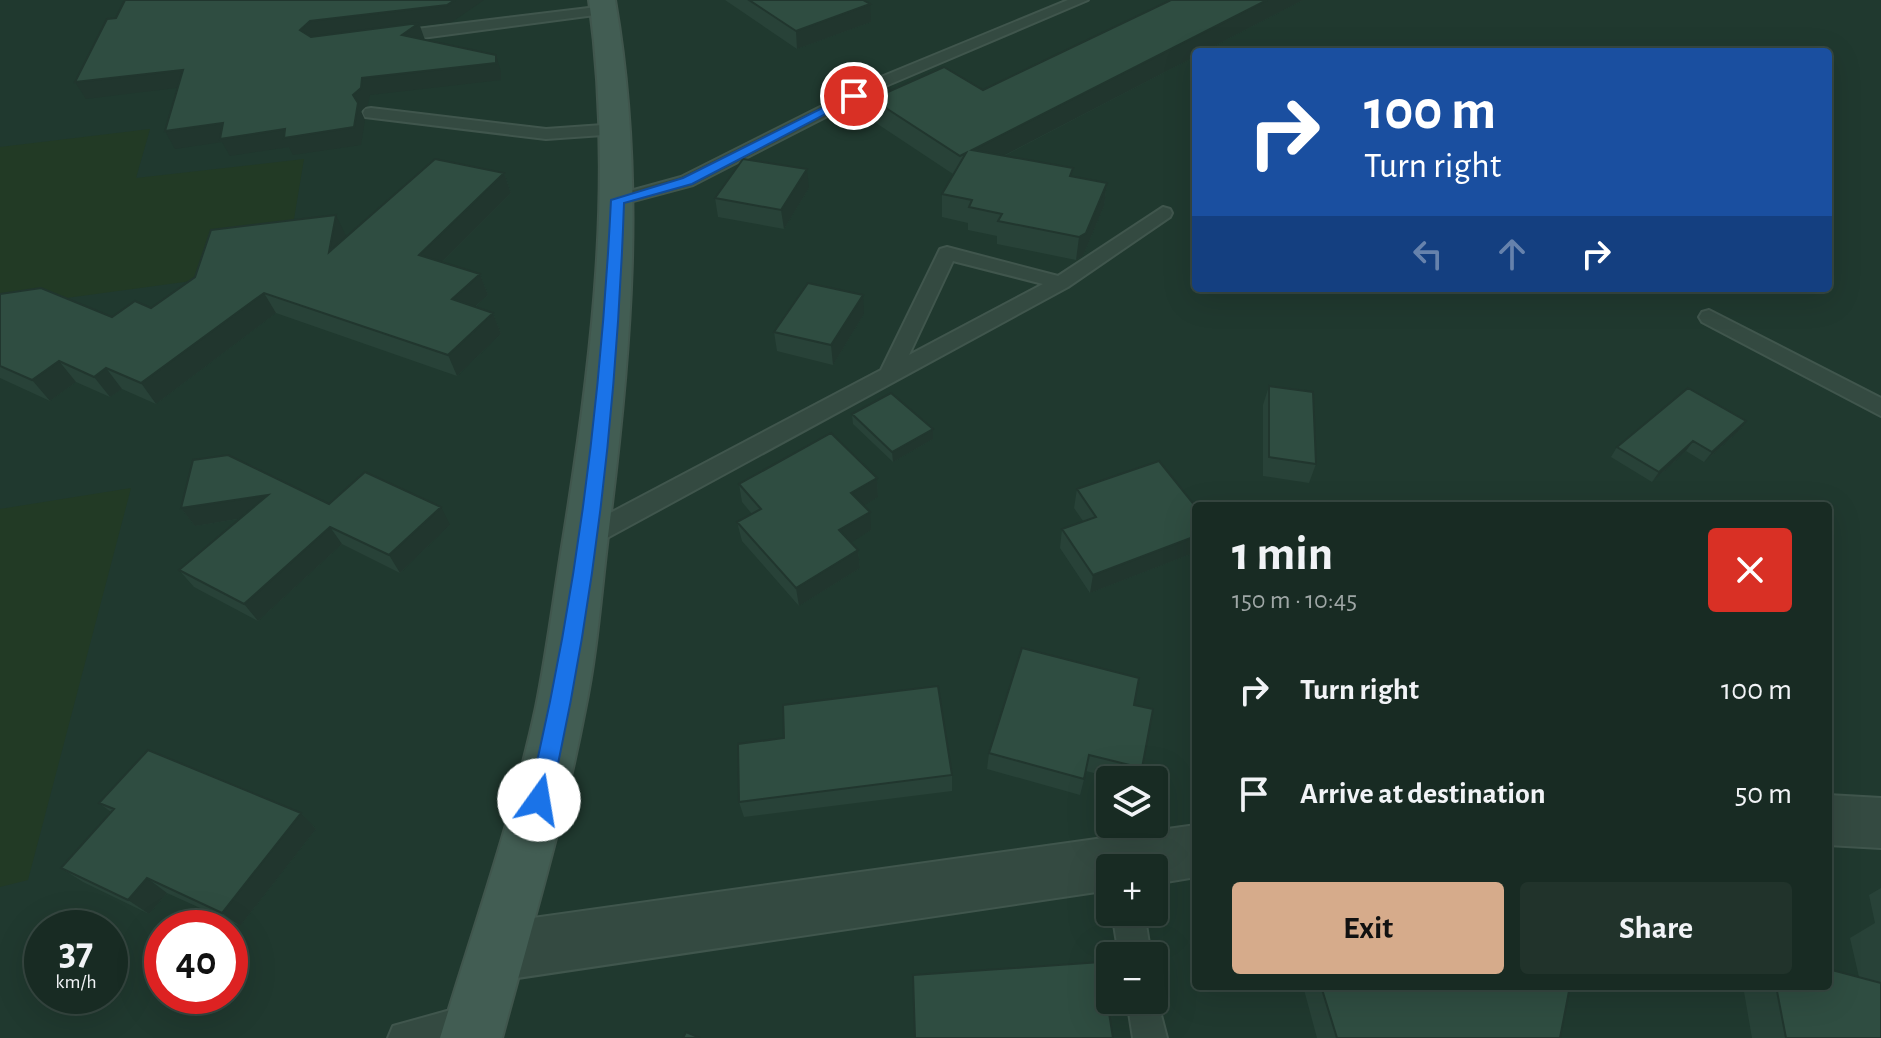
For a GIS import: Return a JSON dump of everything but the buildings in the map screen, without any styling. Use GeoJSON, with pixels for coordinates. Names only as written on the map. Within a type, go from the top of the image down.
{"type":"FeatureCollection","features":[{"type":"Feature","properties":{"kind":"street"},"geometry":{"type":"LineString","coordinates":[[474,1029],[561,707],[607,386],[618,200],[617,129],[604,3]]}},
{"type":"Feature","properties":{"kind":"street"},"geometry":{"type":"LineString","coordinates":[[1832,820],[1881,823]]}},
{"type":"Feature","properties":{"kind":"street"},"geometry":{"type":"LineString","coordinates":[[1168,862],[1192,853]]}},
{"type":"Feature","properties":{"kind":"street"},"geometry":{"type":"LineString","coordinates":[[497,952],[1096,883]]}},
{"type":"Feature","properties":{"kind":"lane"},"geometry":{"type":"LineString","coordinates":[[618,200],[687,181],[882,82],[1081,0]]}},
{"type":"Feature","properties":{"kind":"lane"},"geometry":{"type":"LineString","coordinates":[[378,38],[604,3]]}},
{"type":"Feature","properties":{"kind":"lane"},"geometry":{"type":"LineString","coordinates":[[371,113],[546,134],[617,129]]}},
{"type":"Feature","properties":{"kind":"lane"},"geometry":{"type":"LineString","coordinates":[[587,537],[1061,283],[1163,213]]}},
{"type":"Feature","properties":{"kind":"lane"},"geometry":{"type":"LineString","coordinates":[[889,375],[947,253],[1061,283]]}},
{"type":"Feature","properties":{"kind":"lane"},"geometry":{"type":"LineString","coordinates":[[1709,317],[1881,408]]}},
{"type":"Feature","properties":{"kind":"lane"},"geometry":{"type":"LineString","coordinates":[[1146,1014],[1150,1038]]}},
{"type":"Feature","properties":{"kind":"lane"},"geometry":{"type":"LineString","coordinates":[[405,1038],[474,1029]]}},
{"type":"Feature","properties":{"kind":"green space"},"geometry":{"type":"Polygon","coordinates":[[[150,129],[136,178],[304,159],[293,225],[199,280],[0,307],[0,147],[150,129]]]}},
{"type":"Feature","properties":{"kind":"green space"},"geometry":{"type":"Polygon","coordinates":[[[131,488],[28,880],[0,887],[0,509],[131,488]]]}},
{"type":"Feature","properties":{"kind":"route"},"geometry":{"type":"LineString","coordinates":[[539,800],[561,707],[591,517],[612,323],[618,200],[664,190],[687,181],[854,96]]}}]}
